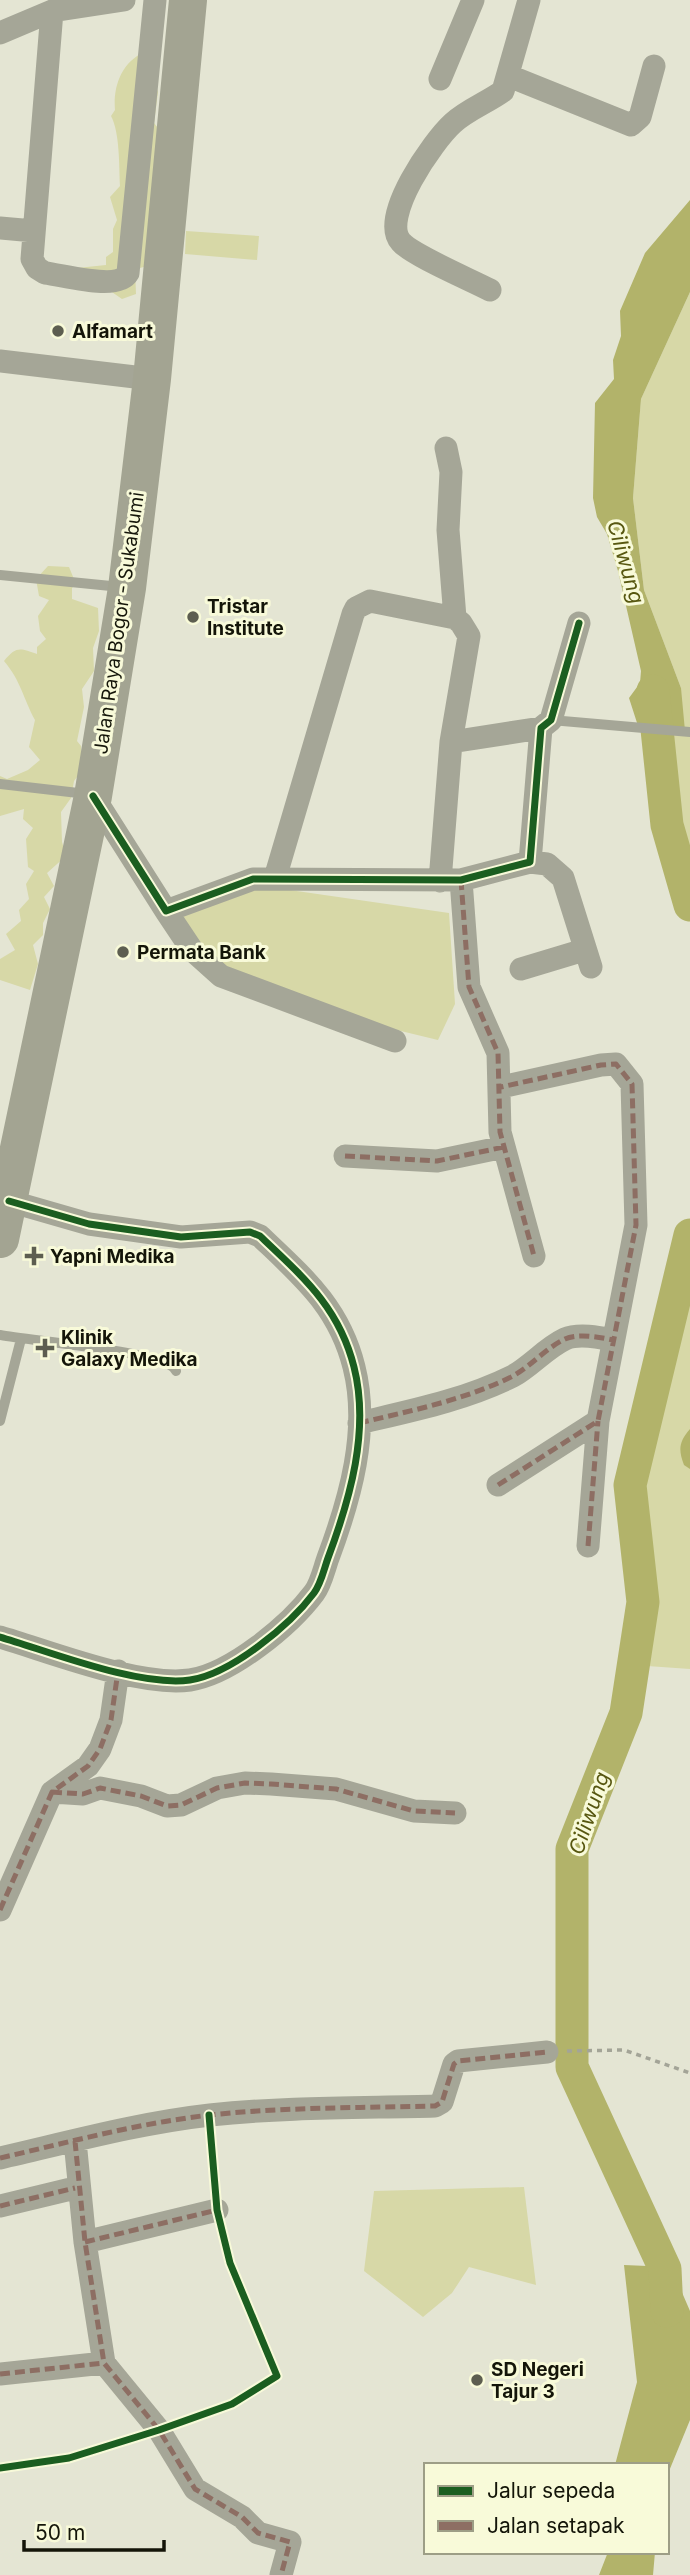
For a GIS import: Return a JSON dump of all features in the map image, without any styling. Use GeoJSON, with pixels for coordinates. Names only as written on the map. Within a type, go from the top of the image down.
{"type":"FeatureCollection","features":[{"type":"Feature","properties":{"kind":"highway","name":"Jalan Raya Bogor - Sukabumi"},"geometry":{"type":"LineString","coordinates":[[0,1239],[93,796],[127,588],[152,379],[188,0]]}},
{"type":"Feature","properties":{"kind":"street"},"geometry":{"type":"LineString","coordinates":[[0,33],[52,11],[124,0]]}},
{"type":"Feature","properties":{"kind":"street"},"geometry":{"type":"LineString","coordinates":[[52,11],[32,259],[41,271],[113,283],[125,278],[128,272],[155,0]]}},
{"type":"Feature","properties":{"kind":"street"},"geometry":{"type":"LineString","coordinates":[[440,79],[472,0]]}},
{"type":"Feature","properties":{"kind":"street"},"geometry":{"type":"LineString","coordinates":[[490,290],[404,246],[394,233],[395,217],[416,173],[454,121],[503,91],[529,0]]}},
{"type":"Feature","properties":{"kind":"street"},"geometry":{"type":"LineString","coordinates":[[509,76],[631,125],[640,117],[654,66]]}},
{"type":"Feature","properties":{"kind":"street"},"geometry":{"type":"LineString","coordinates":[[0,228],[34,231]]}},
{"type":"Feature","properties":{"kind":"street"},"geometry":{"type":"LineString","coordinates":[[0,361],[152,379]]}},
{"type":"Feature","properties":{"kind":"street"},"geometry":{"type":"LineString","coordinates":[[446,448],[452,472],[448,530],[455,618]]}},
{"type":"Feature","properties":{"kind":"street"},"geometry":{"type":"LineString","coordinates":[[275,878],[356,608],[370,601],[455,618],[467,629],[469,636],[451,742],[451,881],[469,987],[498,1052],[500,1132],[534,1256]]}},
{"type":"Feature","properties":{"kind":"street"},"geometry":{"type":"LineString","coordinates":[[530,862],[546,724],[579,623]]}},
{"type":"Feature","properties":{"kind":"street"},"geometry":{"type":"LineString","coordinates":[[451,742],[546,724]]}},
{"type":"Feature","properties":{"kind":"street"},"geometry":{"type":"LineString","coordinates":[[93,796],[192,950],[222,976],[395,1041]]}},
{"type":"Feature","properties":{"kind":"street"},"geometry":{"type":"LineString","coordinates":[[166,911],[236,883],[275,878],[451,881],[530,862],[547,864],[563,878],[587,959],[521,969]]}},
{"type":"Feature","properties":{"kind":"street"},"geometry":{"type":"LineString","coordinates":[[500,1087],[616,1064],[632,1084],[636,1225],[598,1421],[588,1546]]}},
{"type":"Feature","properties":{"kind":"street"},"geometry":{"type":"LineString","coordinates":[[345,1156],[449,1160],[503,1146]]}},
{"type":"Feature","properties":{"kind":"street"},"geometry":{"type":"LineString","coordinates":[[0,1637],[118,1671],[164,1681],[192,1680],[218,1670],[272,1636],[316,1592],[349,1494],[359,1423],[354,1368],[332,1311],[309,1282],[260,1236],[250,1232],[181,1237],[89,1224],[9,1201]]}},
{"type":"Feature","properties":{"kind":"street"},"geometry":{"type":"LineString","coordinates":[[359,1423],[426,1408],[495,1384],[514,1375],[566,1338],[598,1337],[613,1340]]}},
{"type":"Feature","properties":{"kind":"street"},"geometry":{"type":"LineString","coordinates":[[499,1485],[598,1421]]}},
{"type":"Feature","properties":{"kind":"street"},"geometry":{"type":"LineString","coordinates":[[0,1910],[52,1791],[88,1766],[100,1749],[111,1720],[118,1671]]}},
{"type":"Feature","properties":{"kind":"street"},"geometry":{"type":"LineString","coordinates":[[52,1791],[83,1794],[100,1788],[141,1796],[167,1806],[181,1805],[217,1788],[245,1783],[271,1784],[336,1789],[414,1811],[455,1813]]}},
{"type":"Feature","properties":{"kind":"street"},"geometry":{"type":"LineString","coordinates":[[0,2158],[135,2127],[209,2115],[289,2109],[435,2106],[442,2102],[454,2064],[458,2062],[547,2052]]}},
{"type":"Feature","properties":{"kind":"street"},"geometry":{"type":"LineString","coordinates":[[75,2141],[85,2242],[104,2362],[159,2430],[195,2489],[242,2517],[258,2533],[290,2542],[281,2575]]}},
{"type":"Feature","properties":{"kind":"street"},"geometry":{"type":"LineString","coordinates":[[0,2206],[75,2188]]}},
{"type":"Feature","properties":{"kind":"street"},"geometry":{"type":"LineString","coordinates":[[85,2242],[217,2210]]}},
{"type":"Feature","properties":{"kind":"street"},"geometry":{"type":"LineString","coordinates":[[0,2374],[104,2362]]}},
{"type":"Feature","properties":{"kind":"lane"},"geometry":{"type":"LineString","coordinates":[[0,575],[127,588]]}},
{"type":"Feature","properties":{"kind":"lane"},"geometry":{"type":"LineString","coordinates":[[546,724],[585,724],[690,732]]}},
{"type":"Feature","properties":{"kind":"lane"},"geometry":{"type":"LineString","coordinates":[[0,784],[79,792],[93,796]]}},
{"type":"Feature","properties":{"kind":"lane"},"geometry":{"type":"LineString","coordinates":[[0,1335],[143,1354],[171,1363],[176,1371]]}},
{"type":"Feature","properties":{"kind":"lane"},"geometry":{"type":"LineString","coordinates":[[0,1421],[21,1339]]}},
{"type":"Feature","properties":{"kind":"path"},"geometry":{"type":"LineString","coordinates":[[547,2052],[624,2050],[690,2073]]}},
{"type":"Feature","properties":{"kind":"green space"},"geometry":{"type":"Polygon","coordinates":[[[144,52],[158,92],[154,123],[165,137],[144,267],[135,269],[136,294],[122,299],[77,268],[106,265],[106,257],[113,252],[113,229],[117,220],[110,197],[120,186],[118,140],[111,116],[115,110],[115,93],[120,76],[129,62],[144,52]]]}},
{"type":"Feature","properties":{"kind":"green space"},"geometry":{"type":"Polygon","coordinates":[[[186,231],[259,236],[257,260],[185,254],[186,231]]]}},
{"type":"Feature","properties":{"kind":"green space"},"geometry":{"type":"Polygon","coordinates":[[[690,292],[690,905],[666,821],[657,729],[681,688],[644,590],[633,498],[641,399],[690,292]]]}},
{"type":"Feature","properties":{"kind":"green space"},"geometry":{"type":"Polygon","coordinates":[[[48,566],[69,567],[76,584],[72,588],[72,599],[98,608],[99,631],[93,648],[94,671],[82,689],[84,707],[77,741],[81,746],[83,769],[74,781],[71,798],[61,812],[62,842],[66,856],[47,873],[54,886],[44,897],[50,909],[43,923],[43,935],[33,945],[38,964],[30,990],[0,980],[0,959],[15,950],[6,934],[21,921],[19,910],[29,899],[26,884],[34,871],[28,867],[26,839],[33,828],[23,819],[24,809],[0,816],[0,776],[7,779],[28,770],[40,760],[29,747],[35,720],[18,683],[4,661],[19,650],[37,654],[37,647],[46,639],[40,631],[38,616],[49,600],[39,596],[36,579],[48,566]]]}},
{"type":"Feature","properties":{"kind":"green space"},"geometry":{"type":"Polygon","coordinates":[[[262,886],[449,913],[455,1004],[438,1040],[314,1010],[227,971],[173,917],[262,886]]]}},
{"type":"Feature","properties":{"kind":"green space"},"geometry":{"type":"Polygon","coordinates":[[[690,1235],[690,1669],[633,1665],[643,1601],[630,1485],[690,1235]]]}},
{"type":"Feature","properties":{"kind":"green space"},"geometry":{"type":"Polygon","coordinates":[[[524,2187],[536,2285],[469,2267],[452,2293],[423,2317],[364,2271],[374,2191],[524,2187]]]}},
{"type":"Feature","properties":{"kind":"water"},"geometry":{"type":"Polygon","coordinates":[[[690,200],[690,292],[641,399],[633,498],[644,590],[681,688],[685,731],[639,729],[629,698],[640,683],[641,671],[618,571],[607,534],[597,517],[593,498],[595,403],[614,379],[613,360],[621,336],[620,311],[645,253],[690,200]]]}},
{"type":"Feature","properties":{"kind":"water"},"geometry":{"type":"Polygon","coordinates":[[[690,1429],[690,1469],[684,1465],[680,1450],[690,1429]]]}},
{"type":"Feature","properties":{"kind":"water"},"geometry":{"type":"Polygon","coordinates":[[[624,2265],[671,2267],[690,2311],[690,2420],[669,2471],[669,2463],[616,2463],[637,2382],[624,2265]]]}},
{"type":"Feature","properties":{"kind":"water"},"geometry":{"type":"Polygon","coordinates":[[[607,2554],[655,2554],[653,2575],[599,2575],[607,2554]]]}},
{"type":"Feature","properties":{"kind":"waterway","name":"Ciliwung"},"geometry":{"type":"LineString","coordinates":[[653,691],[667,825],[690,905]]}},
{"type":"Feature","properties":{"kind":"waterway","name":"Ciliwung"},"geometry":{"type":"LineString","coordinates":[[667,2311],[665,2269],[572,2067],[572,1849],[626,1713],[643,1602],[630,1485],[690,1235]]}},
{"type":"Feature","properties":{"kind":"marked path"},"geometry":{"type":"LineString","coordinates":[[461,880],[469,987],[498,1053],[500,1132],[534,1256]]}},
{"type":"Feature","properties":{"kind":"marked path"},"geometry":{"type":"LineString","coordinates":[[498,1485],[598,1421],[636,1225],[632,1084],[616,1064],[501,1087]]}},
{"type":"Feature","properties":{"kind":"marked path"},"geometry":{"type":"LineString","coordinates":[[345,1156],[437,1161],[504,1147]]}},
{"type":"Feature","properties":{"kind":"marked path"},"geometry":{"type":"LineString","coordinates":[[359,1423],[476,1392],[520,1372],[551,1347],[570,1337],[589,1336],[613,1340]]}},
{"type":"Feature","properties":{"kind":"marked path"},"geometry":{"type":"LineString","coordinates":[[588,1546],[598,1421]]}},
{"type":"Feature","properties":{"kind":"marked path"},"geometry":{"type":"LineString","coordinates":[[0,1910],[52,1792],[88,1766],[100,1749],[111,1720],[118,1671]]}},
{"type":"Feature","properties":{"kind":"marked path"},"geometry":{"type":"LineString","coordinates":[[52,1792],[83,1794],[100,1788],[141,1796],[167,1806],[181,1805],[217,1788],[245,1783],[271,1784],[336,1789],[414,1811],[455,1813]]}},
{"type":"Feature","properties":{"kind":"marked path"},"geometry":{"type":"LineString","coordinates":[[0,2158],[183,2118],[294,2109],[435,2106],[442,2102],[454,2064],[458,2061],[547,2052]]}},
{"type":"Feature","properties":{"kind":"marked path"},"geometry":{"type":"LineString","coordinates":[[75,2141],[85,2242],[104,2363],[159,2430],[195,2489],[242,2517],[258,2533],[290,2542],[281,2575]]}},
{"type":"Feature","properties":{"kind":"marked path"},"geometry":{"type":"LineString","coordinates":[[0,2206],[75,2188]]}},
{"type":"Feature","properties":{"kind":"marked path"},"geometry":{"type":"LineString","coordinates":[[85,2242],[217,2210]]}},
{"type":"Feature","properties":{"kind":"marked path"},"geometry":{"type":"LineString","coordinates":[[0,2374],[104,2363]]}},
{"type":"Feature","properties":{"kind":"cycle path"},"geometry":{"type":"LineString","coordinates":[[93,796],[166,911],[253,879],[461,880],[530,862],[541,728],[551,720],[579,623]]}},
{"type":"Feature","properties":{"kind":"cycle path"},"geometry":{"type":"LineString","coordinates":[[0,1637],[95,1667],[169,1681],[206,1676],[241,1658],[290,1619],[319,1585],[350,1488],[359,1440],[360,1415],[354,1367],[339,1327],[318,1294],[260,1236],[250,1232],[181,1237],[89,1224],[9,1201]]}},
{"type":"Feature","properties":{"kind":"cycle path"},"geometry":{"type":"LineString","coordinates":[[0,2468],[69,2458],[159,2430],[232,2404],[277,2376],[230,2263],[217,2210],[209,2115]]}},
{"type":"Feature","properties":{"kind":"place","name":"Alfamart"},"geometry":{"type":"Point","coordinates":[58,331]}},
{"type":"Feature","properties":{"kind":"place","name":"Tristar Institute"},"geometry":{"type":"Point","coordinates":[193,617]}},
{"type":"Feature","properties":{"kind":"place","name":"Permata Bank"},"geometry":{"type":"Point","coordinates":[123,952]}},
{"type":"Feature","properties":{"kind":"place","name":"Yapni Medika"},"geometry":{"type":"Point","coordinates":[34,1256]}},
{"type":"Feature","properties":{"kind":"place","name":"Klinik Galaxy Medika"},"geometry":{"type":"Point","coordinates":[45,1348]}},
{"type":"Feature","properties":{"kind":"place","name":"SD Negeri Tajur 3"},"geometry":{"type":"Point","coordinates":[477,2380]}}]}
